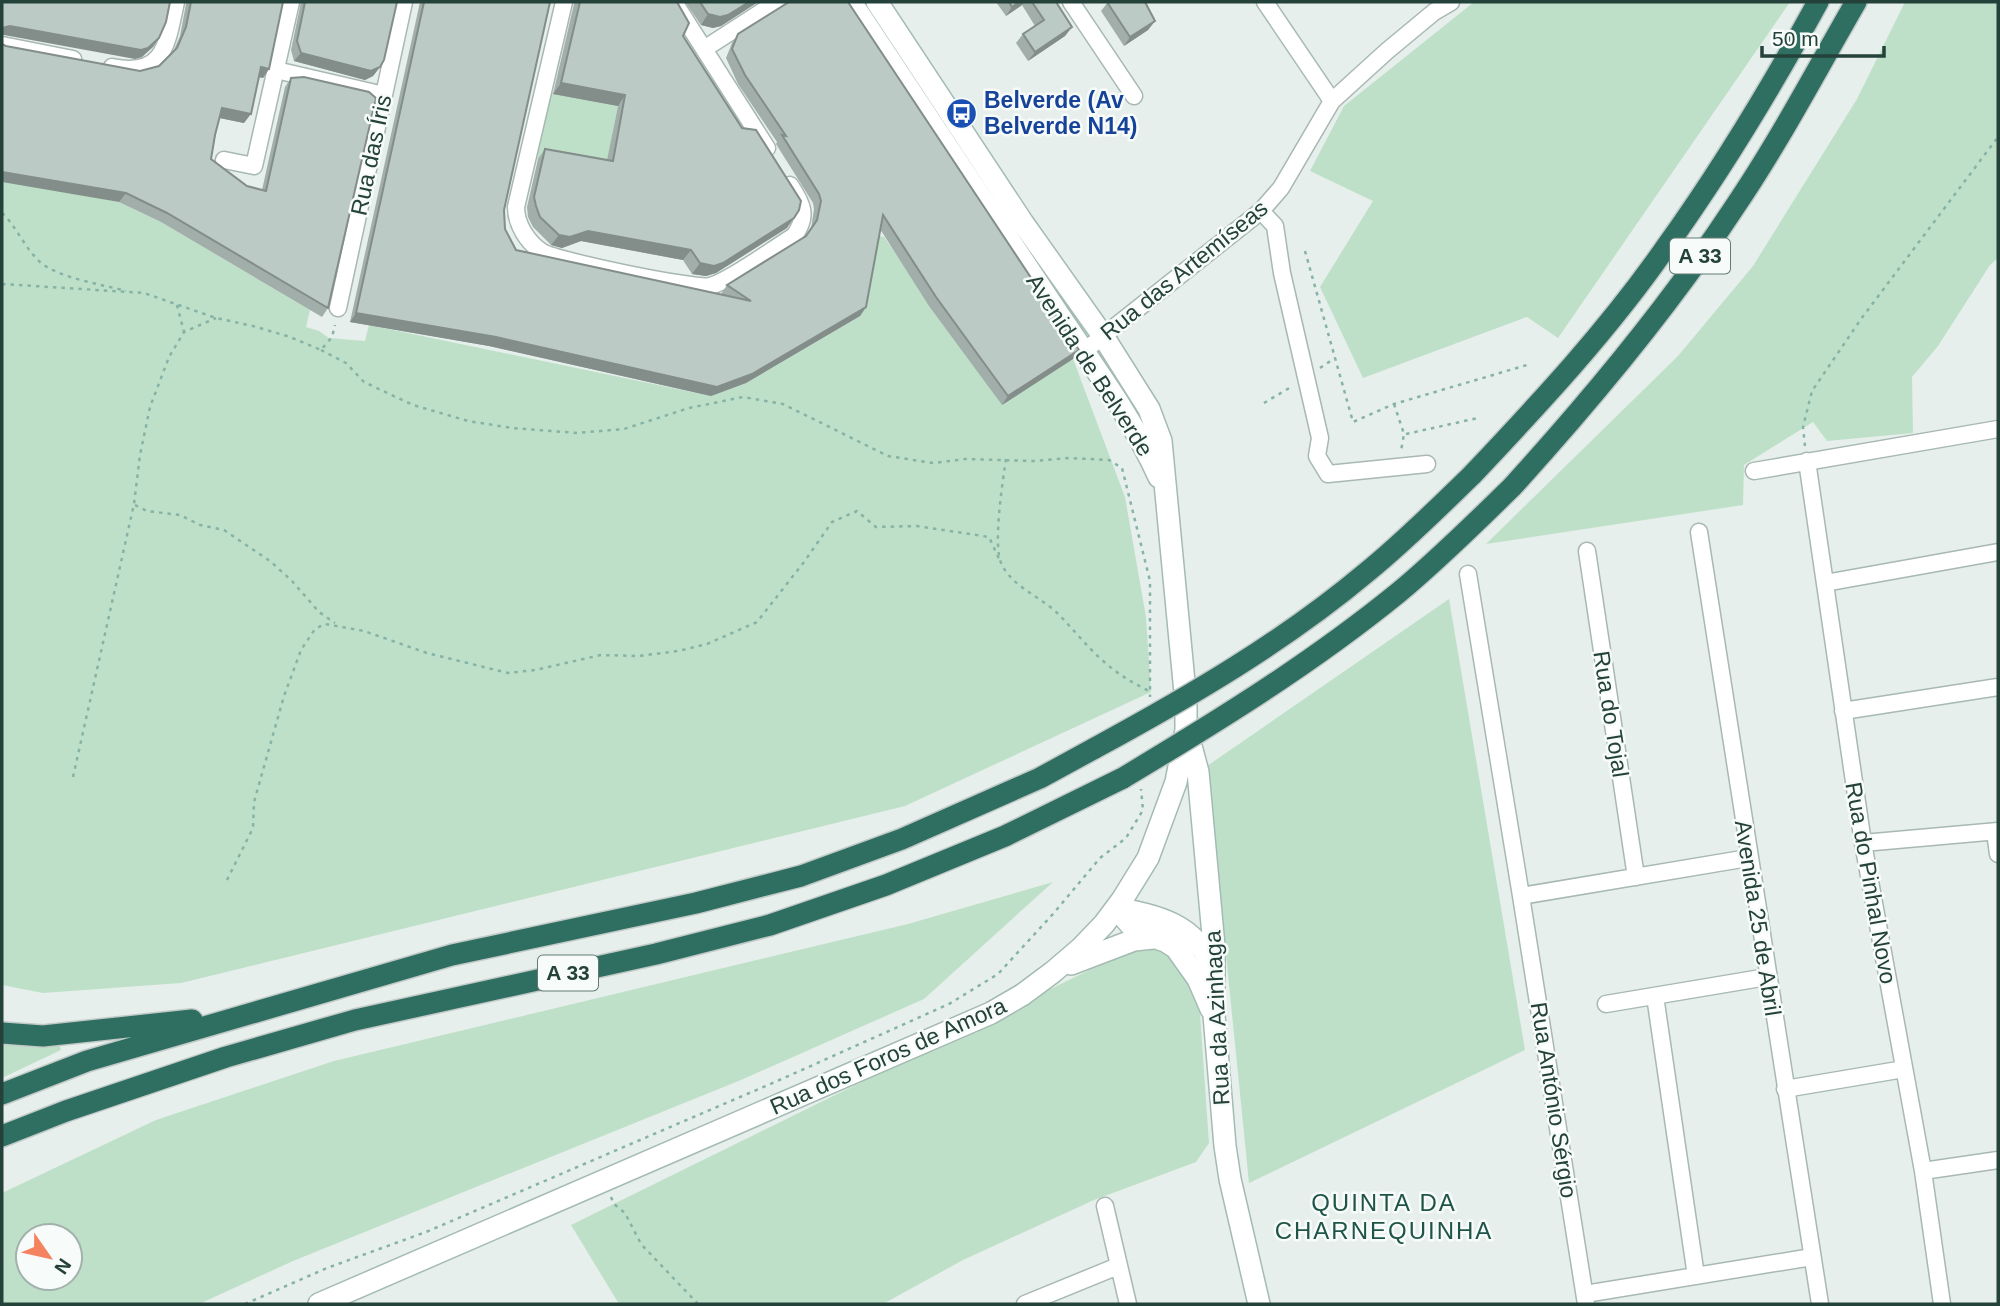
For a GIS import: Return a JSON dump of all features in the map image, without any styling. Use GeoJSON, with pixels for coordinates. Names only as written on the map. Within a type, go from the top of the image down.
{"type":"FeatureCollection","features":[{"type":"Feature","properties":{"kind":"highway","name":"A 33"},"geometry":{"type":"LineString","coordinates":[[2,1094],[87,1061],[452,955],[696,903],[801,876],[915,833],[1040,778],[1151,718],[1299,625],[1366,573],[1472,475],[1575,363],[1666,247],[1789,55],[1818,2]]}},
{"type":"Feature","properties":{"kind":"highway","name":"A 33"},"geometry":{"type":"LineString","coordinates":[[2,1136],[66,1111],[213,1062],[355,1020],[656,954],[770,925],[886,885],[1131,781],[1322,651],[1399,592],[1512,487],[1625,358],[1684,279],[1735,207],[1856,2]]}},
{"type":"Feature","properties":{"kind":"highway"},"geometry":{"type":"LineString","coordinates":[[2,1033],[43,1036],[106,1030],[204,1018],[307,996]]}},
{"type":"Feature","properties":{"kind":"main road","name":"Avenida de Belverde"},"geometry":{"type":"LineString","coordinates":[[851,2],[1127,414],[1167,495]]}},
{"type":"Feature","properties":{"kind":"main road","name":"Avenida de Belverde"},"geometry":{"type":"LineString","coordinates":[[877,2],[1023,223],[1103,336],[1149,409],[1157,426],[1167,495]]}},
{"type":"Feature","properties":{"kind":"main road","name":"Rua dos Foros de Amora"},"geometry":{"type":"LineString","coordinates":[[319,1304],[958,1028],[1021,995],[1081,948],[1116,908],[1147,858],[1177,782],[1186,730],[1167,495]]}},
{"type":"Feature","properties":{"kind":"main road","name":"Rua da Azinhaga"},"geometry":{"type":"LineString","coordinates":[[1186,730],[1198,772],[1215,971],[1214,1015],[1225,1146],[1259,1304]]}},
{"type":"Feature","properties":{"kind":"main road"},"geometry":{"type":"LineString","coordinates":[[1116,908],[1136,931],[1176,948],[1198,979],[1214,1015]]}},
{"type":"Feature","properties":{"kind":"main road"},"geometry":{"type":"LineString","coordinates":[[1116,908],[1158,918],[1187,932],[1201,944],[1215,971]]}},
{"type":"Feature","properties":{"kind":"main road"},"geometry":{"type":"LineString","coordinates":[[1053,972],[1134,940],[1155,938]]}},
{"type":"Feature","properties":{"kind":"street"},"geometry":{"type":"LineString","coordinates":[[2,45],[136,70],[155,61],[167,43],[176,2]]}},
{"type":"Feature","properties":{"kind":"street"},"geometry":{"type":"LineString","coordinates":[[224,160],[254,166],[291,2]]}},
{"type":"Feature","properties":{"kind":"street","name":"Rua das Íris"},"geometry":{"type":"LineString","coordinates":[[338,308],[404,2]]}},
{"type":"Feature","properties":{"kind":"street"},"geometry":{"type":"LineString","coordinates":[[564,2],[516,207],[524,233],[547,255],[707,287],[720,283],[793,236],[803,216],[801,202],[674,2]]}},
{"type":"Feature","properties":{"kind":"street"},"geometry":{"type":"LineString","coordinates":[[704,49],[777,2]]}},
{"type":"Feature","properties":{"kind":"street"},"geometry":{"type":"LineString","coordinates":[[1265,2],[1332,101]]}},
{"type":"Feature","properties":{"kind":"street","name":"Rua das Artemíseas"},"geometry":{"type":"LineString","coordinates":[[1083,352],[1261,211],[1281,188],[1332,101],[1415,28],[1451,2]]}},
{"type":"Feature","properties":{"kind":"street"},"geometry":{"type":"LineString","coordinates":[[1075,3],[1134,96]]}},
{"type":"Feature","properties":{"kind":"street"},"geometry":{"type":"LineString","coordinates":[[276,70],[384,95]]}},
{"type":"Feature","properties":{"kind":"street"},"geometry":{"type":"LineString","coordinates":[[1261,211],[1275,226],[1282,273],[1320,438],[1317,456],[1328,474],[1427,464]]}},
{"type":"Feature","properties":{"kind":"street"},"geometry":{"type":"LineString","coordinates":[[1754,471],[1998,429]]}},
{"type":"Feature","properties":{"kind":"street","name":"Rua do Pinhal Novo"},"geometry":{"type":"LineString","coordinates":[[1807,461],[1863,843],[1923,1171],[1942,1304]]}},
{"type":"Feature","properties":{"kind":"street","name":"Avenida 25 de Abril"},"geometry":{"type":"LineString","coordinates":[[1699,532],[1820,1304]]}},
{"type":"Feature","properties":{"kind":"street","name":"Rua do Tojal"},"geometry":{"type":"LineString","coordinates":[[1587,551],[1636,877]]}},
{"type":"Feature","properties":{"kind":"street"},"geometry":{"type":"LineString","coordinates":[[1825,583],[1998,552]]}},
{"type":"Feature","properties":{"kind":"street","name":"Rua António Sérgio"},"geometry":{"type":"LineString","coordinates":[[1468,574],[1586,1299]]}},
{"type":"Feature","properties":{"kind":"street"},"geometry":{"type":"LineString","coordinates":[[1843,712],[1998,687]]}},
{"type":"Feature","properties":{"kind":"street"},"geometry":{"type":"LineString","coordinates":[[1863,843],[1997,831],[1998,854]]}},
{"type":"Feature","properties":{"kind":"street"},"geometry":{"type":"LineString","coordinates":[[1521,896],[1748,858]]}},
{"type":"Feature","properties":{"kind":"street"},"geometry":{"type":"LineString","coordinates":[[1606,1004],[1767,977]]}},
{"type":"Feature","properties":{"kind":"street"},"geometry":{"type":"LineString","coordinates":[[1655,996],[1696,1276]]}},
{"type":"Feature","properties":{"kind":"street"},"geometry":{"type":"LineString","coordinates":[[1785,1089],[1904,1069]]}},
{"type":"Feature","properties":{"kind":"street"},"geometry":{"type":"LineString","coordinates":[[1923,1171],[1998,1160]]}},
{"type":"Feature","properties":{"kind":"street"},"geometry":{"type":"LineString","coordinates":[[1105,1206],[1128,1304]]}},
{"type":"Feature","properties":{"kind":"street"},"geometry":{"type":"LineString","coordinates":[[1586,1299],[1696,1276],[1812,1257]]}},
{"type":"Feature","properties":{"kind":"street"},"geometry":{"type":"LineString","coordinates":[[1025,1304],[1118,1266]]}},
{"type":"Feature","properties":{"kind":"path"},"geometry":{"type":"LineString","coordinates":[[1807,461],[1803,427],[1812,391],[1861,319],[1998,137]]}},
{"type":"Feature","properties":{"kind":"path"},"geometry":{"type":"LineString","coordinates":[[2,213],[13,223],[38,260],[51,270],[133,292]]}},
{"type":"Feature","properties":{"kind":"path"},"geometry":{"type":"LineString","coordinates":[[1305,251],[1353,422],[1394,404],[1527,365]]}},
{"type":"Feature","properties":{"kind":"path"},"geometry":{"type":"LineString","coordinates":[[2,284],[144,293],[216,318],[290,337],[346,363],[363,382],[413,405],[479,423],[577,433],[624,429],[689,408],[743,397],[783,404],[888,457],[933,463],[966,458],[1109,460],[1122,468],[1150,581],[1151,692],[1148,705]]}},
{"type":"Feature","properties":{"kind":"path"},"geometry":{"type":"LineString","coordinates":[[177,303],[184,332]]}},
{"type":"Feature","properties":{"kind":"path"},"geometry":{"type":"LineString","coordinates":[[321,351],[332,337],[338,308]]}},
{"type":"Feature","properties":{"kind":"path"},"geometry":{"type":"LineString","coordinates":[[73,777],[134,504],[150,407],[169,357],[184,332],[216,318]]}},
{"type":"Feature","properties":{"kind":"path"},"geometry":{"type":"LineString","coordinates":[[1394,404],[1404,434],[1398,468]]}},
{"type":"Feature","properties":{"kind":"path"},"geometry":{"type":"LineString","coordinates":[[1404,434],[1478,418]]}},
{"type":"Feature","properties":{"kind":"path"},"geometry":{"type":"LineString","coordinates":[[1001,563],[999,533],[1006,459]]}},
{"type":"Feature","properties":{"kind":"path"},"geometry":{"type":"LineString","coordinates":[[134,504],[147,511],[180,515],[200,525],[224,530],[270,561],[292,581],[318,612],[337,625]]}},
{"type":"Feature","properties":{"kind":"path"},"geometry":{"type":"LineString","coordinates":[[227,880],[253,828],[257,792],[284,696],[300,650],[315,629],[325,624],[364,631],[427,653],[508,673],[535,670],[601,655],[639,656],[707,645],[757,622],[831,522],[858,511],[876,527],[918,526],[989,537],[1001,563],[1019,585],[1052,609],[1101,660],[1122,677],[1151,692]]}},
{"type":"Feature","properties":{"kind":"path"},"geometry":{"type":"LineString","coordinates":[[245,1304],[327,1268],[439,1227],[949,1004],[998,974],[1100,858],[1126,838],[1143,810],[1131,781]]}},
{"type":"Feature","properties":{"kind":"path"},"geometry":{"type":"LineString","coordinates":[[609,1194],[614,1204],[625,1213],[641,1244],[698,1304]]}},
{"type":"Feature","properties":{"kind":"green space"},"geometry":{"type":"Polygon","coordinates":[[[1474,2],[1790,2],[1558,338],[1527,317],[1363,378],[1320,287],[1373,201],[1310,171],[1344,106],[1474,2]]]}},
{"type":"Feature","properties":{"kind":"green space"},"geometry":{"type":"Polygon","coordinates":[[[1905,2],[1998,2],[1998,258],[1990,265],[1938,346],[1912,377],[1913,433],[1827,441],[1813,422],[1744,465],[1743,505],[1486,544],[1678,356],[1753,266],[1857,99],[1905,2]]]}},
{"type":"Feature","properties":{"kind":"green space"},"geometry":{"type":"Polygon","coordinates":[[[550,93],[618,106],[605,172],[537,159],[550,93]]]}},
{"type":"Feature","properties":{"kind":"green space"},"geometry":{"type":"Polygon","coordinates":[[[2,180],[119,202],[161,222],[310,310],[306,327],[329,338],[365,341],[369,325],[711,396],[746,383],[860,316],[874,235],[884,237],[1002,405],[1073,359],[1125,497],[1146,617],[1151,692],[905,806],[181,983],[43,993],[2,985],[2,180]]]}},
{"type":"Feature","properties":{"kind":"green space"},"geometry":{"type":"Polygon","coordinates":[[[1449,599],[1525,1050],[1249,1183],[1207,766],[1449,599]]]}},
{"type":"Feature","properties":{"kind":"green space"},"geometry":{"type":"Polygon","coordinates":[[[1053,882],[924,999],[741,1080],[293,1261],[199,1304],[2,1304],[2,1193],[156,1120],[334,1061],[908,924],[1053,882]]]}},
{"type":"Feature","properties":{"kind":"green space"},"geometry":{"type":"Polygon","coordinates":[[[1147,945],[1169,950],[1199,1000],[1209,1143],[1196,1162],[1094,1200],[963,1260],[883,1304],[619,1304],[571,1225],[1130,950],[1147,945]]]}},
{"type":"Feature","properties":{"kind":"green space"},"geometry":{"type":"Polygon","coordinates":[[[2,1042],[59,1044],[61,1050],[2,1078],[2,1042]]]}},
{"type":"Feature","properties":{"kind":"building"},"geometry":{"type":"Polygon","coordinates":[[[2,2],[170,2],[159,38],[148,48],[141,50],[10,26],[2,28],[2,2]]]}},
{"type":"Feature","properties":{"kind":"building"},"geometry":{"type":"Polygon","coordinates":[[[191,2],[283,2],[269,69],[261,67],[251,114],[222,108],[215,135],[211,159],[247,186],[266,191],[291,78],[304,77],[369,92],[376,98],[328,308],[167,213],[126,193],[2,172],[2,44],[140,71],[159,66],[177,48],[186,27],[191,2]]]}},
{"type":"Feature","properties":{"kind":"building"},"geometry":{"type":"Polygon","coordinates":[[[305,2],[397,2],[380,67],[371,71],[301,53],[297,41],[305,2]]]}},
{"type":"Feature","properties":{"kind":"building"},"geometry":{"type":"Polygon","coordinates":[[[424,2],[550,2],[504,210],[505,229],[516,250],[751,301],[727,285],[806,236],[817,220],[821,201],[782,135],[786,136],[745,75],[732,49],[738,34],[789,2],[848,2],[1079,350],[1008,396],[936,297],[883,215],[866,307],[752,374],[717,387],[496,337],[356,313],[424,2]]]}},
{"type":"Feature","properties":{"kind":"building"},"geometry":{"type":"Polygon","coordinates":[[[580,2],[677,2],[689,23],[683,36],[742,128],[756,130],[801,201],[794,218],[714,266],[700,263],[691,250],[588,231],[570,237],[559,235],[540,217],[534,197],[545,149],[613,161],[625,95],[561,83],[580,2]]]}},
{"type":"Feature","properties":{"kind":"building"},"geometry":{"type":"Polygon","coordinates":[[[700,2],[749,2],[720,17],[708,14],[700,2]]]}},
{"type":"Feature","properties":{"kind":"building"},"geometry":{"type":"Polygon","coordinates":[[[1032,2],[1056,2],[1072,27],[1035,52],[1023,34],[1044,20],[1032,2]]]}},
{"type":"Feature","properties":{"kind":"building"},"geometry":{"type":"Polygon","coordinates":[[[1107,2],[1145,2],[1155,21],[1130,37],[1107,2]]]}},
{"type":"Feature","properties":{"kind":"place","name":"Belverde (Av Belverde N14)"},"geometry":{"type":"Point","coordinates":[961,113]}},
{"type":"Feature","properties":{"kind":"district","name":"QUINTA DA CHARNEQUINHA"},"geometry":{"type":"Point","coordinates":[1384,1217]}}]}
